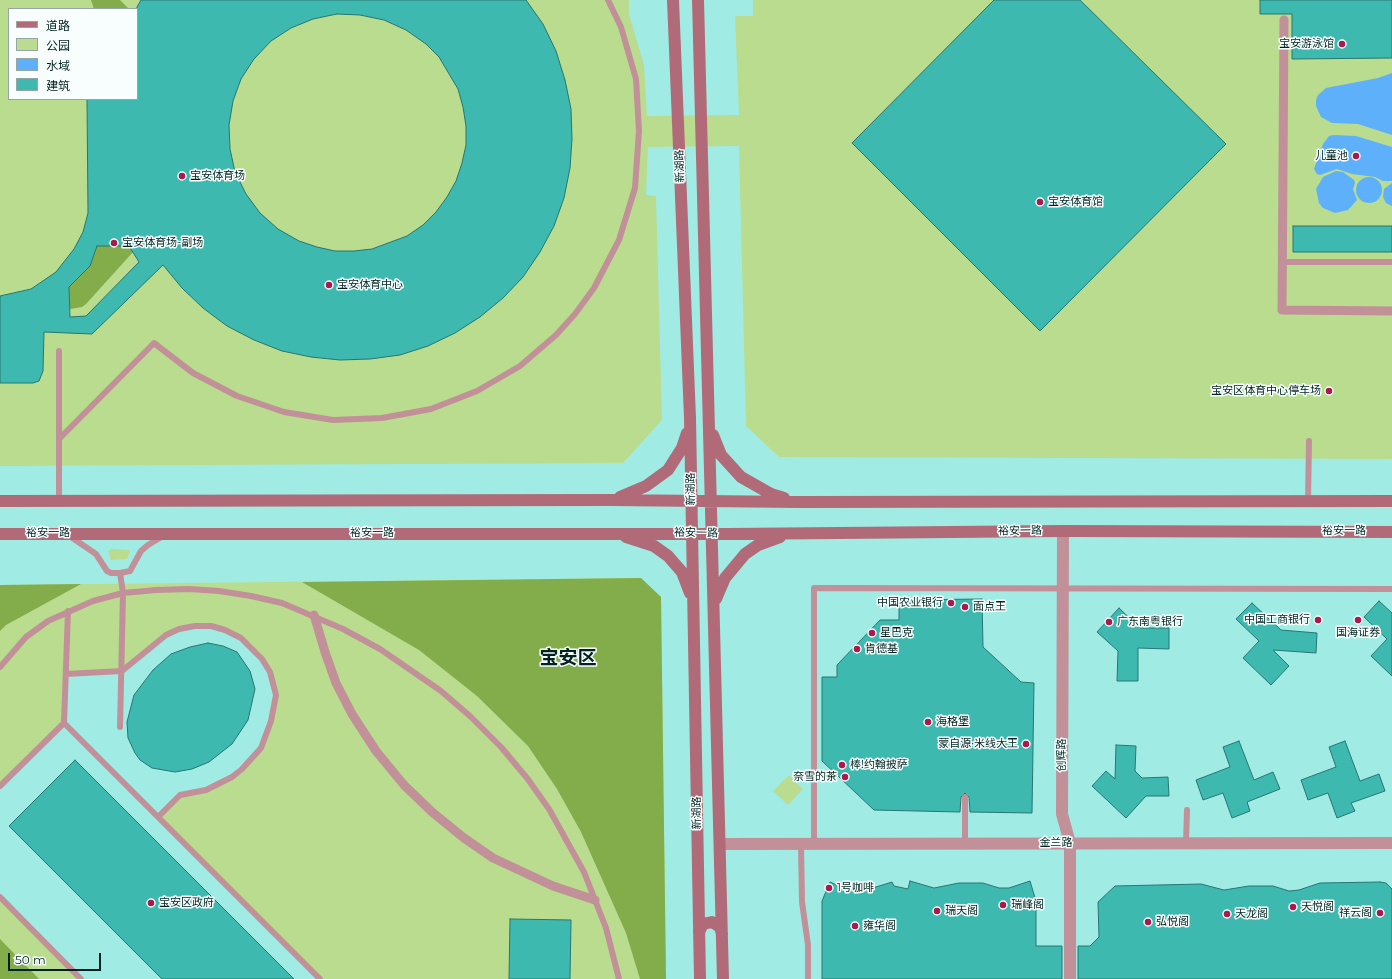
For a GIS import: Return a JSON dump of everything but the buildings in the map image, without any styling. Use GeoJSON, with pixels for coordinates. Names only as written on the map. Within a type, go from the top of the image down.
{"type":"FeatureCollection","features":[{"type":"Feature","properties":{"kind":"main road","name":"新湖路"},"geometry":{"type":"LineString","coordinates":[[674,0],[690,418],[699,976]]}},
{"type":"Feature","properties":{"kind":"main road","name":"新湖路"},"geometry":{"type":"LineString","coordinates":[[698,0],[720,844],[722,979]]}},
{"type":"Feature","properties":{"kind":"main road"},"geometry":{"type":"LineString","coordinates":[[688,372],[691,380],[696,384],[705,381],[708,373]]}},
{"type":"Feature","properties":{"kind":"main road"},"geometry":{"type":"LineString","coordinates":[[709,417],[716,445],[733,470],[751,484],[771,494],[798,502]]}},
{"type":"Feature","properties":{"kind":"main road"},"geometry":{"type":"LineString","coordinates":[[610,500],[646,486],[668,470],[682,448],[690,418]]}},
{"type":"Feature","properties":{"kind":"main road"},"geometry":{"type":"LineString","coordinates":[[0,501],[1392,501]]}},
{"type":"Feature","properties":{"kind":"main road","name":"裕安一路"},"geometry":{"type":"LineString","coordinates":[[0,534],[803,534],[1063,530],[1392,532]]}},
{"type":"Feature","properties":{"kind":"main road"},"geometry":{"type":"LineString","coordinates":[[608,533],[640,540],[654,546],[668,556],[682,572],[688,586],[694,608]]}},
{"type":"Feature","properties":{"kind":"main road"},"geometry":{"type":"LineString","coordinates":[[713,608],[725,578],[734,565],[746,554],[772,539],[803,534]]}},
{"type":"Feature","properties":{"kind":"main road"},"geometry":{"type":"LineString","coordinates":[[699,932],[703,924],[712,922],[720,927],[722,934]]}},
{"type":"Feature","properties":{"kind":"street"},"geometry":{"type":"LineString","coordinates":[[1284,20],[1282,310],[1392,310]]}},
{"type":"Feature","properties":{"kind":"street","name":"创辉路"},"geometry":{"type":"LineString","coordinates":[[1063,530],[1062,814],[1070,843],[1070,979]]}},
{"type":"Feature","properties":{"kind":"street"},"geometry":{"type":"LineString","coordinates":[[314,615],[336,684],[352,714],[376,751],[404,785],[432,812],[459,834],[493,858],[553,886],[595,900]]}},
{"type":"Feature","properties":{"kind":"street","name":"金兰路"},"geometry":{"type":"LineString","coordinates":[[720,844],[1392,843]]}},
{"type":"Feature","properties":{"kind":"lane"},"geometry":{"type":"LineString","coordinates":[[60,438],[154,343],[193,373],[237,396],[284,412],[333,420],[382,418],[431,409],[477,391],[520,366],[556,335],[575,314],[594,288],[619,240],[635,188],[639,131],[636,79],[621,27],[608,0]]}},
{"type":"Feature","properties":{"kind":"lane"},"geometry":{"type":"LineString","coordinates":[[1282,262],[1392,262]]}},
{"type":"Feature","properties":{"kind":"lane"},"geometry":{"type":"LineString","coordinates":[[59,351],[60,501]]}},
{"type":"Feature","properties":{"kind":"lane"},"geometry":{"type":"LineString","coordinates":[[1308,501],[1309,441]]}},
{"type":"Feature","properties":{"kind":"lane"},"geometry":{"type":"LineString","coordinates":[[64,534],[79,540],[96,554],[107,571],[111,573],[120,573],[130,571],[141,551],[168,533]]}},
{"type":"Feature","properties":{"kind":"lane"},"geometry":{"type":"LineString","coordinates":[[120,573],[123,593],[120,727]]}},
{"type":"Feature","properties":{"kind":"lane"},"geometry":{"type":"LineString","coordinates":[[814,844],[814,588],[1063,587],[1392,589]]}},
{"type":"Feature","properties":{"kind":"lane"},"geometry":{"type":"LineString","coordinates":[[0,668],[26,637],[48,621],[94,601],[123,593],[156,590],[219,591],[282,603],[314,615],[380,649],[411,669],[471,717],[496,742],[527,778],[549,809],[578,860],[606,928],[619,979]]}},
{"type":"Feature","properties":{"kind":"lane"},"geometry":{"type":"LineString","coordinates":[[0,786],[64,723],[68,611]]}},
{"type":"Feature","properties":{"kind":"lane"},"geometry":{"type":"LineString","coordinates":[[66,674],[122,671],[166,636],[179,630],[195,626],[211,626],[225,630],[241,638],[254,649],[270,672],[276,695],[272,721],[261,748],[237,773],[218,785],[206,790],[180,794],[158,817]]}},
{"type":"Feature","properties":{"kind":"lane"},"geometry":{"type":"LineString","coordinates":[[64,723],[320,979]]}},
{"type":"Feature","properties":{"kind":"lane"},"geometry":{"type":"LineString","coordinates":[[965,797],[965,844]]}},
{"type":"Feature","properties":{"kind":"lane"},"geometry":{"type":"LineString","coordinates":[[1186,843],[1187,810]]}},
{"type":"Feature","properties":{"kind":"lane"},"geometry":{"type":"LineString","coordinates":[[801,844],[802,902],[808,945],[808,979]]}},
{"type":"Feature","properties":{"kind":"lane"},"geometry":{"type":"LineString","coordinates":[[0,897],[81,979]]}},
{"type":"Feature","properties":{"kind":"green space","name":"宝安体育中心"},"geometry":{"type":"Polygon","coordinates":[[[0,0],[629,0],[629,14],[644,65],[647,116],[739,115],[735,16],[753,16],[753,0],[1392,0],[1392,459],[779,457],[746,426],[739,146],[648,147],[646,195],[656,196],[662,420],[623,463],[0,466],[0,0]]]}},
{"type":"Feature","properties":{"kind":"green space"},"geometry":{"type":"Polygon","coordinates":[[[91,0],[120,0],[128,8],[94,8],[91,0]]]}},
{"type":"Feature","properties":{"kind":"green space"},"geometry":{"type":"Polygon","coordinates":[[[97,246],[129,246],[133,252],[86,304],[82,307],[70,309],[69,287],[90,266],[97,246]]]}},
{"type":"Feature","properties":{"kind":"green space"},"geometry":{"type":"Polygon","coordinates":[[[111,549],[129,550],[130,552],[127,559],[111,560],[108,551],[111,549]]]}},
{"type":"Feature","properties":{"kind":"green space"},"geometry":{"type":"Polygon","coordinates":[[[641,578],[661,597],[666,979],[570,979],[571,920],[510,919],[509,979],[320,979],[158,817],[180,795],[193,794],[232,777],[261,748],[271,721],[274,684],[254,649],[225,630],[195,626],[166,635],[122,671],[66,674],[64,723],[0,786],[0,585],[641,578]]]}},
{"type":"Feature","properties":{"kind":"green space"},"geometry":{"type":"Polygon","coordinates":[[[641,578],[661,597],[666,979],[640,979],[626,933],[581,832],[557,789],[528,746],[477,696],[419,650],[302,582],[641,578]]]}},
{"type":"Feature","properties":{"kind":"green space"},"geometry":{"type":"Polygon","coordinates":[[[81,584],[6,625],[0,631],[0,585],[81,584]]]}},
{"type":"Feature","properties":{"kind":"green space"},"geometry":{"type":"Polygon","coordinates":[[[789,775],[803,789],[788,805],[773,791],[789,775]]]}},
{"type":"Feature","properties":{"kind":"green space"},"geometry":{"type":"Polygon","coordinates":[[[0,897],[81,979],[0,979],[0,897]]]}},
{"type":"Feature","properties":{"kind":"green space"},"geometry":{"type":"Polygon","coordinates":[[[0,939],[39,979],[0,979],[0,939]]]}},
{"type":"Feature","properties":{"kind":"water"},"geometry":{"type":"Polygon","coordinates":[[[1392,73],[1392,135],[1358,124],[1332,123],[1321,117],[1316,106],[1316,100],[1318,95],[1326,88],[1378,78],[1392,73]]]}},
{"type":"Feature","properties":{"kind":"water","name":"儿童池"},"geometry":{"type":"Polygon","coordinates":[[[1329,136],[1356,136],[1392,147],[1392,181],[1383,181],[1375,177],[1352,174],[1337,169],[1320,175],[1317,174],[1314,169],[1323,144],[1329,136]]]}},
{"type":"Feature","properties":{"kind":"water","name":"儿童池"},"geometry":{"type":"Polygon","coordinates":[[[1336,171],[1343,172],[1354,180],[1355,183],[1353,189],[1357,200],[1348,210],[1335,213],[1323,208],[1319,203],[1316,189],[1323,177],[1336,171]]]}},
{"type":"Feature","properties":{"kind":"water","name":"儿童池"},"geometry":{"type":"Polygon","coordinates":[[[1369,177],[1378,181],[1382,190],[1378,199],[1369,203],[1360,199],[1356,190],[1360,181],[1369,177]]]}},
{"type":"Feature","properties":{"kind":"water"},"geometry":{"type":"Polygon","coordinates":[[[1392,183],[1392,206],[1386,203],[1383,197],[1384,189],[1392,183]]]}},
{"type":"Feature","properties":{"kind":"place","name":"宝安游泳馆"},"geometry":{"type":"Point","coordinates":[1342,44]}},
{"type":"Feature","properties":{"kind":"place","name":"儿童池"},"geometry":{"type":"Point","coordinates":[1356,156]}},
{"type":"Feature","properties":{"kind":"place","name":"宝安体育场"},"geometry":{"type":"Point","coordinates":[182,176]}},
{"type":"Feature","properties":{"kind":"place","name":"宝安体育馆"},"geometry":{"type":"Point","coordinates":[1040,202]}},
{"type":"Feature","properties":{"kind":"place","name":"宝安体育场-副场"},"geometry":{"type":"Point","coordinates":[114,243]}},
{"type":"Feature","properties":{"kind":"place","name":"宝安体育中心"},"geometry":{"type":"Point","coordinates":[329,285]}},
{"type":"Feature","properties":{"kind":"place","name":"宝安区体育中心停车场"},"geometry":{"type":"Point","coordinates":[1329,391]}},
{"type":"Feature","properties":{"kind":"place","name":"中国农业银行"},"geometry":{"type":"Point","coordinates":[951,603]}},
{"type":"Feature","properties":{"kind":"place","name":"面点王"},"geometry":{"type":"Point","coordinates":[965,607]}},
{"type":"Feature","properties":{"kind":"place","name":"中国工商银行"},"geometry":{"type":"Point","coordinates":[1318,620]}},
{"type":"Feature","properties":{"kind":"place","name":"国海证券"},"geometry":{"type":"Point","coordinates":[1358,620]}},
{"type":"Feature","properties":{"kind":"place","name":"广东南粤银行"},"geometry":{"type":"Point","coordinates":[1109,622]}},
{"type":"Feature","properties":{"kind":"place","name":"星巴克"},"geometry":{"type":"Point","coordinates":[872,633]}},
{"type":"Feature","properties":{"kind":"place","name":"肯德基"},"geometry":{"type":"Point","coordinates":[857,649]}},
{"type":"Feature","properties":{"kind":"place","name":"海格堡"},"geometry":{"type":"Point","coordinates":[928,722]}},
{"type":"Feature","properties":{"kind":"place","name":"蒙自源·米线大王"},"geometry":{"type":"Point","coordinates":[1026,744]}},
{"type":"Feature","properties":{"kind":"place","name":"棒!约翰披萨"},"geometry":{"type":"Point","coordinates":[842,765]}},
{"type":"Feature","properties":{"kind":"place","name":"奈雪的茶"},"geometry":{"type":"Point","coordinates":[845,777]}},
{"type":"Feature","properties":{"kind":"place","name":"1号咖啡"},"geometry":{"type":"Point","coordinates":[829,888]}},
{"type":"Feature","properties":{"kind":"place","name":"宝安区政府"},"geometry":{"type":"Point","coordinates":[151,903]}},
{"type":"Feature","properties":{"kind":"place","name":"瑞峰阁"},"geometry":{"type":"Point","coordinates":[1003,905]}},
{"type":"Feature","properties":{"kind":"place","name":"天悦阁"},"geometry":{"type":"Point","coordinates":[1293,907]}},
{"type":"Feature","properties":{"kind":"place","name":"瑞天阁"},"geometry":{"type":"Point","coordinates":[937,911]}},
{"type":"Feature","properties":{"kind":"place","name":"祥云阁"},"geometry":{"type":"Point","coordinates":[1380,913]}},
{"type":"Feature","properties":{"kind":"place","name":"天龙阁"},"geometry":{"type":"Point","coordinates":[1227,914]}},
{"type":"Feature","properties":{"kind":"place","name":"弘悦阁"},"geometry":{"type":"Point","coordinates":[1148,922]}},
{"type":"Feature","properties":{"kind":"place","name":"雍华阁"},"geometry":{"type":"Point","coordinates":[855,926]}},
{"type":"Feature","properties":{"kind":"district","name":"宝安区"},"geometry":{"type":"Point","coordinates":[568,658]}}]}
